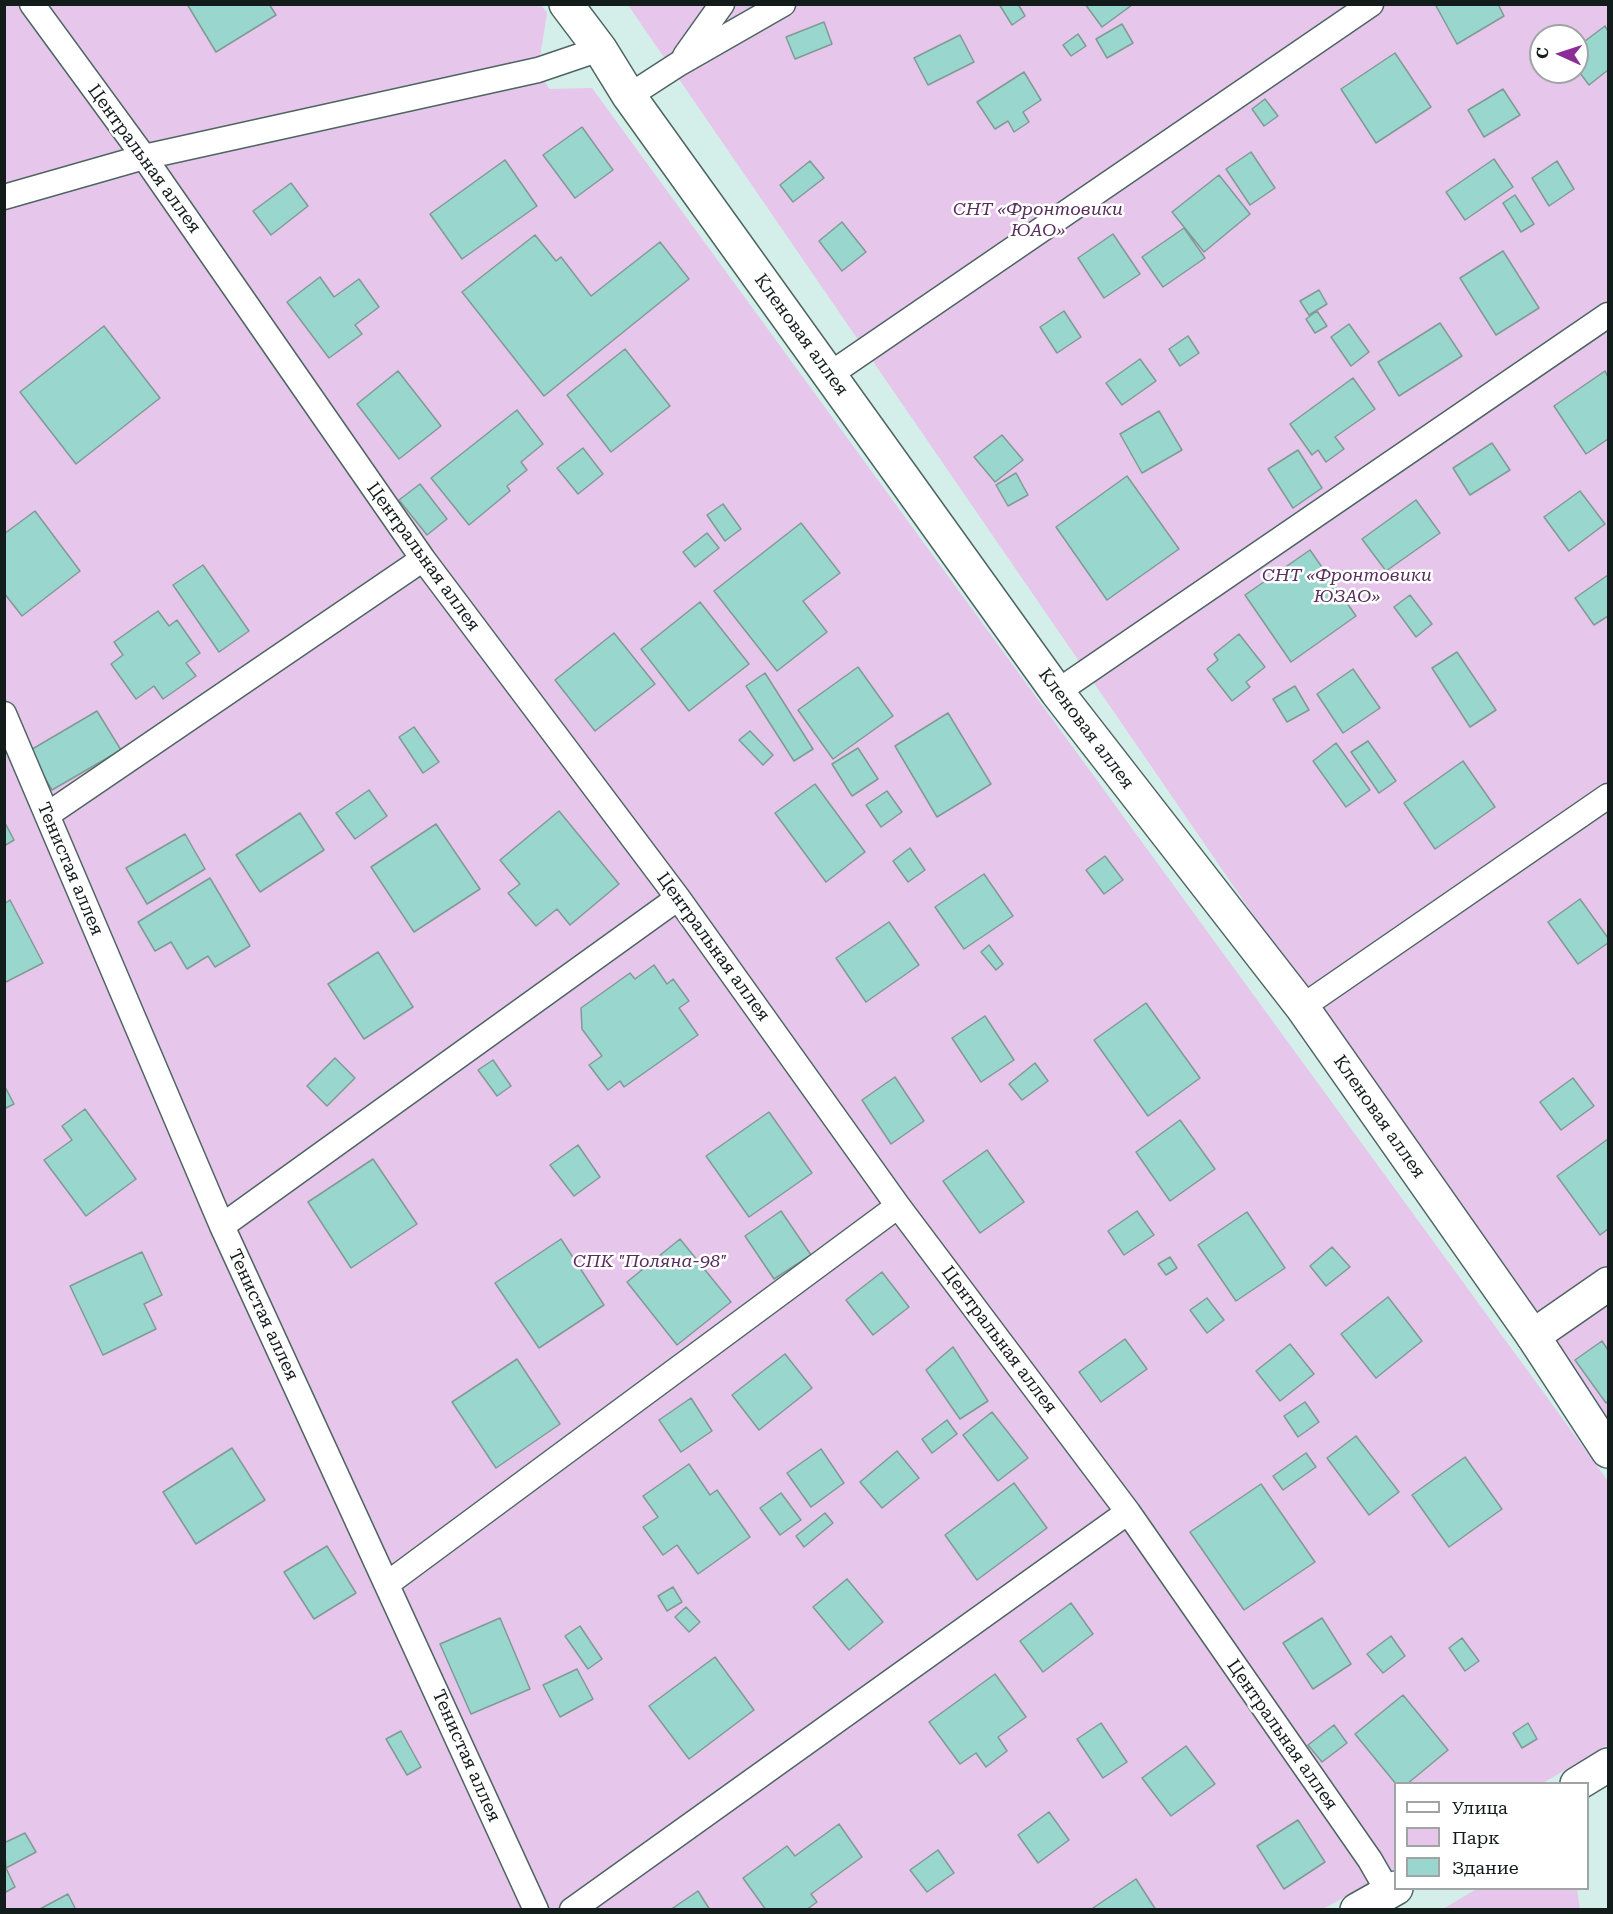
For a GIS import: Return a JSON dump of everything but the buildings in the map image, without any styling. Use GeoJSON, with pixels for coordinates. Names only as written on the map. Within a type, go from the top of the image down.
{"type":"FeatureCollection","features":[{"type":"Feature","properties":{"kind":"street","name":"Кленовая аллея"},"geometry":{"type":"LineString","coordinates":[[566,4],[600,49],[629,96],[1057,692],[1302,1007],[1533,1336],[1608,1451]]}},
{"type":"Feature","properties":{"kind":"street"},"geometry":{"type":"LineString","coordinates":[[1533,1336],[1608,1284]]}},
{"type":"Feature","properties":{"kind":"street"},"geometry":{"type":"LineString","coordinates":[[1580,1782],[1608,1765]]}},
{"type":"Feature","properties":{"kind":"street"},"geometry":{"type":"LineString","coordinates":[[1357,1910],[1393,1891]]}},
{"type":"Feature","properties":{"kind":"lane","name":"Центральная аллея"},"geometry":{"type":"LineString","coordinates":[[32,4],[144,157],[423,559],[678,898],[898,1206],[1128,1512],[1393,1891]]}},
{"type":"Feature","properties":{"kind":"lane"},"geometry":{"type":"LineString","coordinates":[[680,63],[722,4]]}},
{"type":"Feature","properties":{"kind":"lane"},"geometry":{"type":"LineString","coordinates":[[629,96],[680,63],[783,4]]}},
{"type":"Feature","properties":{"kind":"lane"},"geometry":{"type":"LineString","coordinates":[[829,375],[1371,4]]}},
{"type":"Feature","properties":{"kind":"lane"},"geometry":{"type":"LineString","coordinates":[[4,197],[144,157],[538,70],[600,49]]}},
{"type":"Feature","properties":{"kind":"lane"},"geometry":{"type":"LineString","coordinates":[[1057,692],[1608,315]]}},
{"type":"Feature","properties":{"kind":"lane"},"geometry":{"type":"LineString","coordinates":[[47,815],[423,559]]}},
{"type":"Feature","properties":{"kind":"lane","name":"Тенистая аллея"},"geometry":{"type":"LineString","coordinates":[[4,714],[222,1226],[536,1910]]}},
{"type":"Feature","properties":{"kind":"lane"},"geometry":{"type":"LineString","coordinates":[[1302,1007],[1608,796]]}},
{"type":"Feature","properties":{"kind":"lane"},"geometry":{"type":"LineString","coordinates":[[222,1226],[678,898]]}},
{"type":"Feature","properties":{"kind":"lane"},"geometry":{"type":"LineString","coordinates":[[387,1584],[898,1206]]}},
{"type":"Feature","properties":{"kind":"lane"},"geometry":{"type":"LineString","coordinates":[[572,1910],[1128,1512]]}},
{"type":"Feature","properties":{"kind":"green space","name":"СПК \"Поляна-98\""},"geometry":{"type":"Polygon","coordinates":[[[5,5],[541,5],[547,13],[538,70],[549,89],[592,88],[1608,1481],[1608,1745],[1545,1782],[1394,1782],[1394,1870],[1323,1909],[5,1910],[5,5]]]}},
{"type":"Feature","properties":{"kind":"green space","name":"СНТ «Фронтовики ЮЗАО»"},"geometry":{"type":"Polygon","coordinates":[[[628,5],[1608,5],[1608,1431],[628,5]]]}},
{"type":"Feature","properties":{"kind":"green space"},"geometry":{"type":"Polygon","coordinates":[[[1475,1890],[1577,1890],[1580,1909],[1443,1909],[1475,1890]]]}},
{"type":"Feature","properties":{"kind":"park label","name":"СНТ «Фронтовики ЮАО»"},"geometry":{"type":"Point","coordinates":[1038,220]}}]}
